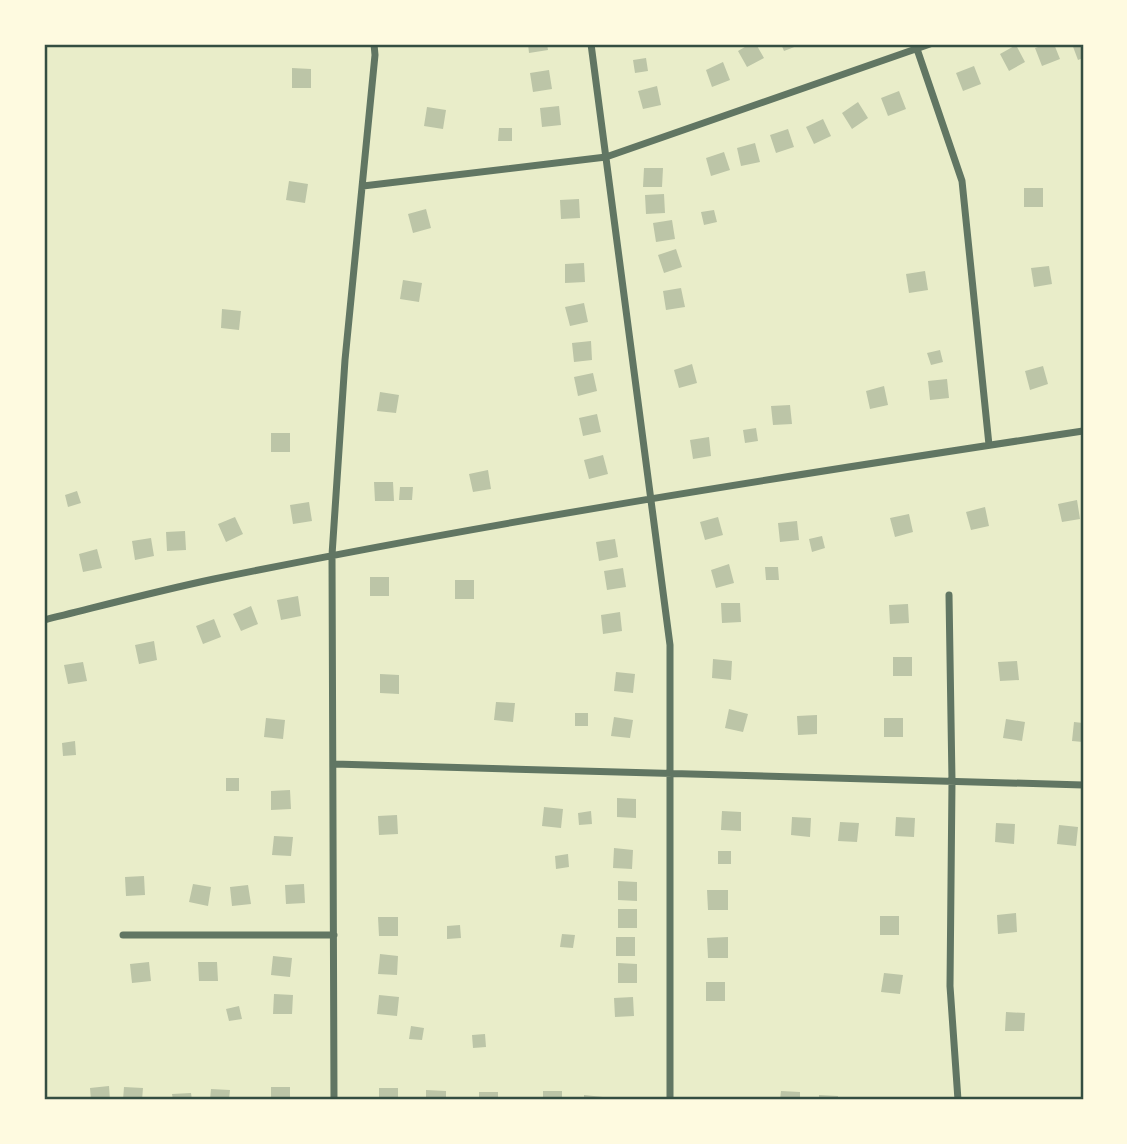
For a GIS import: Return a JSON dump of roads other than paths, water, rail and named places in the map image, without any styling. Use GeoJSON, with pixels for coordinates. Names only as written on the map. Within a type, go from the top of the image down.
{"type":"FeatureCollection","features":[{"type":"Feature","properties":{"kind":"street"},"geometry":{"type":"LineString","coordinates":[[334,1100],[332,555],[345,360],[374,44]]}},
{"type":"Feature","properties":{"kind":"street"},"geometry":{"type":"LineString","coordinates":[[591,44],[670,645],[670,1100]]}},
{"type":"Feature","properties":{"kind":"street"},"geometry":{"type":"LineString","coordinates":[[362,186],[606,157],[930,44]]}},
{"type":"Feature","properties":{"kind":"street"},"geometry":{"type":"LineString","coordinates":[[917,49],[962,181],[989,445]]}},
{"type":"Feature","properties":{"kind":"street"},"geometry":{"type":"LineString","coordinates":[[44,620],[211,580],[332,555],[1083,430]]}},
{"type":"Feature","properties":{"kind":"street"},"geometry":{"type":"LineString","coordinates":[[949,595],[952,781],[950,986],[958,1100]]}},
{"type":"Feature","properties":{"kind":"street"},"geometry":{"type":"LineString","coordinates":[[334,764],[1083,785]]}},
{"type":"Feature","properties":{"kind":"street"},"geometry":{"type":"LineString","coordinates":[[123,934],[334,935]]}}]}
